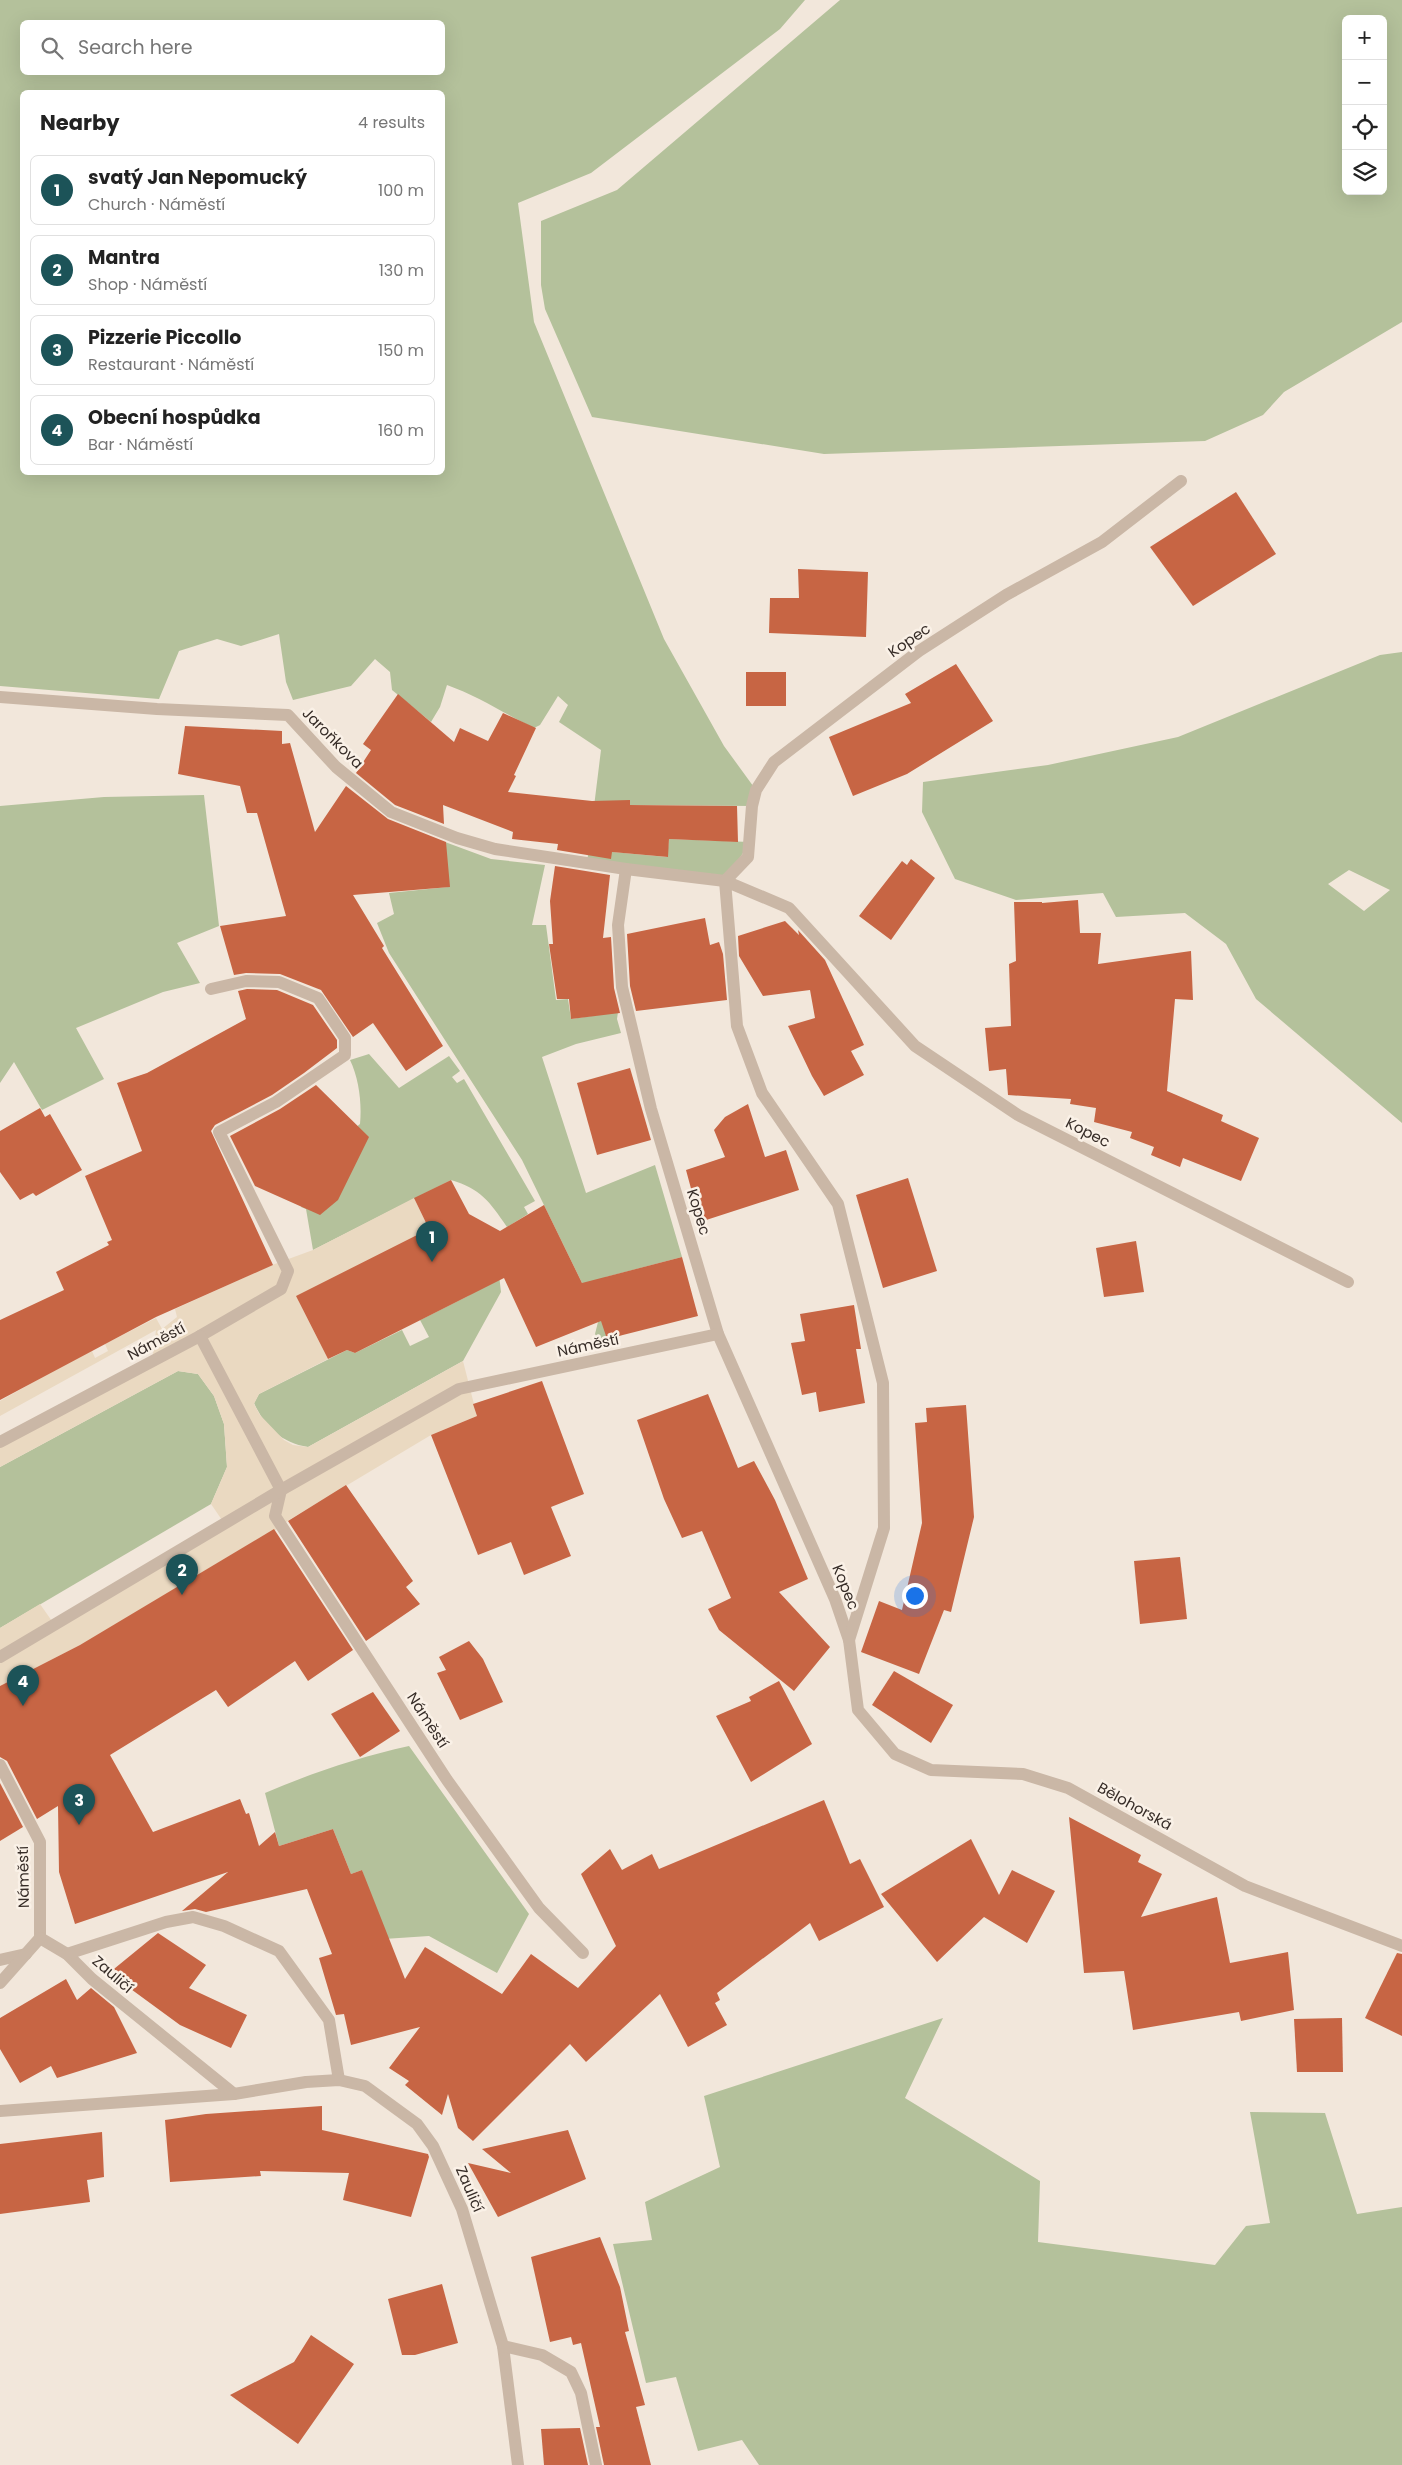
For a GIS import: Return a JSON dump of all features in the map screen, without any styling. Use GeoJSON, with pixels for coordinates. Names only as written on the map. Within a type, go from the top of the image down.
{"type":"FeatureCollection","features":[{"type":"Feature","properties":{"kind":"street","name":"Kopec"},"geometry":{"type":"LineString","coordinates":[[849,1640],[884,1528],[883,1382],[838,1204],[762,1093],[737,1026],[725,881],[748,856],[752,806],[756,790],[774,762],[919,651],[1006,595],[1102,542],[1181,480]]}},
{"type":"Feature","properties":{"kind":"street","name":"Jaroňkova"},"geometry":{"type":"LineString","coordinates":[[0,697],[157,710],[288,715],[336,767],[391,812],[457,838],[495,849],[626,869]]}},
{"type":"Feature","properties":{"kind":"street","name":"Kopec"},"geometry":{"type":"LineString","coordinates":[[858,1710],[849,1640],[835,1600],[718,1334],[651,1109],[622,987],[618,926],[626,869],[725,881],[790,908],[915,1046],[1018,1114],[1348,1282]]}},
{"type":"Feature","properties":{"kind":"street"},"geometry":{"type":"LineString","coordinates":[[200,1336],[281,1289],[288,1271],[219,1132],[276,1102],[345,1056],[345,1038],[318,998],[279,982],[246,981],[211,989]]}},
{"type":"Feature","properties":{"kind":"street","name":"Náměstí"},"geometry":{"type":"LineString","coordinates":[[0,1657],[281,1490],[459,1388],[718,1334]]}},
{"type":"Feature","properties":{"kind":"street","name":"Náměstí"},"geometry":{"type":"LineString","coordinates":[[0,1442],[200,1336],[281,1490],[275,1516],[448,1780],[539,1908],[583,1953]]}},
{"type":"Feature","properties":{"kind":"street","name":"Bělohorská"},"geometry":{"type":"LineString","coordinates":[[858,1710],[895,1754],[931,1770],[1024,1774],[1068,1788],[1245,1886],[1402,1946]]}},
{"type":"Feature","properties":{"kind":"street","name":"Náměstí"},"geometry":{"type":"LineString","coordinates":[[0,1765],[40,1842],[40,1938]]}},
{"type":"Feature","properties":{"kind":"street"},"geometry":{"type":"LineString","coordinates":[[67,1954],[166,1922],[193,1917],[224,1926],[279,1951],[329,2020],[339,2080]]}},
{"type":"Feature","properties":{"kind":"street"},"geometry":{"type":"LineString","coordinates":[[0,1983],[40,1938]]}},
{"type":"Feature","properties":{"kind":"street","name":"Zauličí"},"geometry":{"type":"LineString","coordinates":[[40,1938],[67,1954],[92,1979],[234,2094]]}},
{"type":"Feature","properties":{"kind":"street"},"geometry":{"type":"LineString","coordinates":[[0,1960],[26,1954]]}},
{"type":"Feature","properties":{"kind":"street","name":"Zauličí"},"geometry":{"type":"LineString","coordinates":[[0,2111],[234,2094],[306,2082],[339,2080],[364,2086],[417,2124],[433,2146],[462,2209],[503,2346],[518,2465]]}},
{"type":"Feature","properties":{"kind":"street"},"geometry":{"type":"LineString","coordinates":[[503,2346],[542,2354],[571,2372],[581,2392],[596,2465]]}},
{"type":"Feature","properties":{"kind":"green space"},"geometry":{"type":"Polygon","coordinates":[[[0,0],[805,0],[780,29],[591,173],[518,203],[534,322],[664,639],[724,746],[756,790],[752,806],[630,805],[630,800],[591,850],[667,857],[669,839],[750,842],[725,881],[587,863],[601,750],[559,722],[568,705],[558,696],[540,725],[534,728],[481,700],[447,685],[440,707],[431,722],[392,690],[390,672],[375,659],[351,686],[293,700],[286,682],[279,634],[241,646],[217,639],[179,651],[159,699],[0,686],[0,0]]]}},
{"type":"Feature","properties":{"kind":"green space"},"geometry":{"type":"Polygon","coordinates":[[[840,0],[1402,0],[1402,322],[1284,392],[1263,415],[1205,441],[824,454],[592,417],[545,309],[541,285],[541,221],[617,190],[840,0]]]}},
{"type":"Feature","properties":{"kind":"green space"},"geometry":{"type":"Polygon","coordinates":[[[1402,652],[1402,1123],[1256,999],[1226,944],[1185,913],[1116,917],[1103,893],[1016,900],[955,879],[922,812],[923,782],[1048,765],[1178,737],[1380,655],[1402,652]],[[1349,870],[1328,884],[1364,911],[1390,890],[1349,870]]]}},
{"type":"Feature","properties":{"kind":"green space"},"geometry":{"type":"Polygon","coordinates":[[[204,795],[219,926],[177,943],[200,983],[163,992],[76,1028],[104,1079],[42,1110],[14,1062],[0,1083],[0,806],[104,797],[204,795]]]}},
{"type":"Feature","properties":{"kind":"green space"},"geometry":{"type":"Polygon","coordinates":[[[445,842],[491,859],[545,865],[532,925],[546,925],[556,1000],[568,999],[571,1019],[618,1012],[617,1019],[621,1033],[576,1044],[542,1057],[586,1193],[655,1165],[682,1257],[606,1277],[622,1335],[599,1341],[595,1334],[598,1322],[584,1287],[522,1160],[389,953],[377,923],[394,914],[389,893],[448,887],[445,842]]]}},
{"type":"Feature","properties":{"kind":"green space"},"geometry":{"type":"Polygon","coordinates":[[[369,1054],[399,1088],[449,1056],[460,1071],[452,1077],[457,1083],[464,1079],[535,1201],[524,1207],[528,1214],[507,1227],[484,1197],[470,1187],[451,1180],[313,1250],[306,1209],[301,1207],[329,1145],[333,1146],[360,1124],[359,1091],[356,1075],[350,1060],[369,1054]]]}},
{"type":"Feature","properties":{"kind":"green space"},"geometry":{"type":"Polygon","coordinates":[[[499,1275],[501,1292],[463,1361],[308,1447],[282,1438],[258,1412],[254,1403],[259,1394],[347,1350],[355,1353],[402,1330],[410,1346],[429,1337],[420,1320],[468,1296],[499,1275]]]}},
{"type":"Feature","properties":{"kind":"green space"},"geometry":{"type":"Polygon","coordinates":[[[178,1371],[198,1374],[214,1396],[224,1424],[227,1467],[211,1504],[0,1628],[0,1467],[178,1371]]]}},
{"type":"Feature","properties":{"kind":"green space"},"geometry":{"type":"Polygon","coordinates":[[[409,1746],[529,1914],[497,1973],[429,1936],[384,1939],[362,1870],[351,1874],[333,1829],[279,1846],[265,1793],[336,1766],[409,1746]]]}},
{"type":"Feature","properties":{"kind":"green space"},"geometry":{"type":"Polygon","coordinates":[[[943,2018],[905,2098],[1040,2181],[1038,2242],[1215,2265],[1246,2226],[1270,2223],[1250,2112],[1325,2113],[1357,2214],[1402,2207],[1402,2465],[759,2465],[742,2440],[698,2451],[676,2377],[646,2383],[613,2244],[652,2240],[645,2202],[720,2167],[704,2096],[943,2018]]]}},
{"type":"Feature","properties":{"kind":"shaded area"},"geometry":{"type":"Polygon","coordinates":[[[414,1198],[429,1229],[299,1302],[328,1359],[259,1394],[254,1404],[260,1415],[284,1440],[293,1445],[308,1447],[463,1361],[477,1416],[431,1435],[289,1520],[268,1536],[266,1534],[86,1642],[0,1686],[0,1628],[40,1604],[54,1624],[224,1523],[211,1504],[227,1467],[224,1424],[214,1396],[198,1374],[178,1371],[0,1467],[0,1442],[152,1361],[156,1330],[0,1416],[0,1401],[78,1357],[92,1351],[95,1358],[108,1351],[105,1344],[156,1318],[162,1329],[177,1317],[175,1309],[272,1265],[313,1250],[414,1198]]]}},
{"type":"Feature","properties":{"kind":"building"},"geometry":{"type":"Polygon","coordinates":[[[1236,492],[1276,554],[1193,606],[1150,547],[1236,492]]]}},
{"type":"Feature","properties":{"kind":"building"},"geometry":{"type":"Polygon","coordinates":[[[798,569],[868,572],[866,637],[769,633],[770,598],[799,598],[798,569]]]}},
{"type":"Feature","properties":{"kind":"building"},"geometry":{"type":"Polygon","coordinates":[[[956,664],[993,721],[907,774],[853,796],[829,737],[911,703],[905,694],[956,664]]]}},
{"type":"Feature","properties":{"kind":"building"},"geometry":{"type":"Polygon","coordinates":[[[746,672],[786,672],[786,706],[746,706],[746,672]]]}},
{"type":"Feature","properties":{"kind":"building"},"geometry":{"type":"Polygon","coordinates":[[[398,694],[454,742],[460,728],[488,741],[503,713],[536,728],[508,792],[592,801],[630,800],[630,805],[737,806],[738,842],[669,839],[668,857],[612,852],[611,859],[557,850],[558,844],[512,839],[513,832],[443,805],[444,824],[395,805],[356,773],[371,750],[363,744],[398,694]]]}},
{"type":"Feature","properties":{"kind":"building"},"geometry":{"type":"Polygon","coordinates":[[[185,726],[282,731],[282,744],[290,743],[315,832],[346,786],[388,819],[446,842],[450,887],[353,895],[384,946],[382,948],[443,1046],[406,1071],[373,1023],[353,1037],[321,990],[280,974],[246,973],[234,975],[220,926],[286,916],[257,813],[247,813],[240,786],[178,774],[185,726]]]}},
{"type":"Feature","properties":{"kind":"building"},"geometry":{"type":"Polygon","coordinates":[[[911,859],[935,878],[891,940],[859,916],[902,861],[907,865],[911,859]]]}},
{"type":"Feature","properties":{"kind":"building"},"geometry":{"type":"Polygon","coordinates":[[[555,866],[610,875],[603,938],[611,937],[614,988],[620,1013],[571,1019],[569,999],[557,999],[549,944],[553,944],[550,901],[555,866]]]}},
{"type":"Feature","properties":{"kind":"building"},"geometry":{"type":"Polygon","coordinates":[[[1078,900],[1080,933],[1101,933],[1098,964],[1191,951],[1193,1000],[1175,999],[1167,1091],[1223,1115],[1221,1121],[1259,1138],[1241,1181],[1183,1158],[1180,1167],[1151,1155],[1154,1147],[1130,1138],[1132,1132],[1094,1122],[1096,1108],[1070,1104],[1071,1099],[1008,1095],[1006,1069],[989,1071],[985,1028],[1011,1026],[1009,964],[1016,961],[1014,902],[1042,903],[1078,900]]]}},
{"type":"Feature","properties":{"kind":"building"},"geometry":{"type":"Polygon","coordinates":[[[705,918],[710,945],[719,942],[723,954],[727,1000],[636,1011],[630,986],[627,934],[705,918]]]}},
{"type":"Feature","properties":{"kind":"building"},"geometry":{"type":"Polygon","coordinates":[[[785,921],[799,935],[798,930],[825,960],[864,1045],[851,1051],[864,1075],[824,1096],[812,1076],[788,1026],[815,1018],[810,990],[763,996],[739,956],[738,936],[785,921]]]}},
{"type":"Feature","properties":{"kind":"building"},"geometry":{"type":"Polygon","coordinates":[[[247,989],[277,990],[313,1005],[337,1040],[337,1048],[304,1073],[272,1095],[215,1125],[211,1131],[273,1265],[156,1317],[0,1400],[0,1320],[64,1290],[56,1272],[109,1245],[107,1242],[112,1240],[85,1176],[142,1151],[117,1083],[147,1073],[246,1019],[238,991],[247,989]]]}},
{"type":"Feature","properties":{"kind":"building"},"geometry":{"type":"Polygon","coordinates":[[[630,1068],[651,1140],[597,1155],[577,1083],[630,1068]]]}},
{"type":"Feature","properties":{"kind":"building"},"geometry":{"type":"Polygon","coordinates":[[[316,1085],[369,1137],[338,1200],[320,1215],[255,1186],[230,1136],[280,1109],[316,1085]]]}},
{"type":"Feature","properties":{"kind":"building"},"geometry":{"type":"Polygon","coordinates":[[[748,1104],[765,1157],[786,1150],[799,1190],[700,1222],[686,1170],[725,1157],[714,1130],[725,1117],[748,1104]]]}},
{"type":"Feature","properties":{"kind":"building"},"geometry":{"type":"Polygon","coordinates":[[[40,1108],[45,1117],[50,1114],[82,1170],[36,1196],[33,1193],[20,1200],[0,1172],[0,1131],[40,1108]]]}},
{"type":"Feature","properties":{"kind":"building"},"geometry":{"type":"Polygon","coordinates":[[[908,1178],[937,1271],[883,1288],[856,1195],[908,1178]]]}},
{"type":"Feature","properties":{"kind":"building"},"geometry":{"type":"Polygon","coordinates":[[[451,1180],[469,1214],[500,1231],[544,1205],[582,1283],[682,1257],[698,1316],[607,1339],[601,1321],[536,1347],[504,1278],[355,1353],[347,1350],[328,1359],[296,1296],[429,1229],[414,1198],[451,1180]]]}},
{"type":"Feature","properties":{"kind":"building"},"geometry":{"type":"Polygon","coordinates":[[[1136,1241],[1144,1292],[1104,1297],[1096,1248],[1136,1241]]]}},
{"type":"Feature","properties":{"kind":"building"},"geometry":{"type":"Polygon","coordinates":[[[854,1305],[861,1349],[856,1349],[865,1403],[819,1412],[816,1392],[802,1395],[791,1343],[805,1341],[800,1314],[854,1305]]]}},
{"type":"Feature","properties":{"kind":"building"},"geometry":{"type":"Polygon","coordinates":[[[542,1381],[584,1494],[551,1507],[571,1556],[524,1575],[511,1542],[478,1555],[431,1435],[477,1416],[473,1404],[542,1381]]]}},
{"type":"Feature","properties":{"kind":"building"},"geometry":{"type":"Polygon","coordinates":[[[708,1394],[738,1468],[754,1461],[775,1500],[808,1579],[779,1592],[830,1647],[794,1691],[719,1630],[708,1609],[731,1598],[702,1531],[682,1538],[664,1499],[637,1420],[708,1394]]]}},
{"type":"Feature","properties":{"kind":"building"},"geometry":{"type":"Polygon","coordinates":[[[966,1405],[974,1517],[951,1612],[944,1610],[919,1674],[861,1652],[879,1601],[902,1610],[922,1523],[915,1423],[927,1422],[926,1408],[966,1405]]]}},
{"type":"Feature","properties":{"kind":"building"},"geometry":{"type":"Polygon","coordinates":[[[346,1485],[413,1581],[406,1587],[420,1604],[366,1641],[288,1521],[346,1485]]]}},
{"type":"Feature","properties":{"kind":"building"},"geometry":{"type":"Polygon","coordinates":[[[274,1529],[353,1650],[308,1681],[295,1661],[228,1707],[216,1690],[110,1755],[153,1832],[240,1799],[246,1814],[249,1813],[259,1846],[275,1832],[279,1846],[333,1829],[351,1874],[362,1870],[405,1979],[425,1947],[502,1994],[531,1954],[578,1988],[616,1946],[581,1874],[610,1849],[622,1870],[652,1854],[659,1869],[824,1800],[850,1864],[860,1859],[884,1907],[819,1941],[810,1923],[717,1993],[720,2000],[715,2003],[727,2025],[688,2047],[660,1994],[586,2062],[570,2044],[473,2141],[458,2128],[448,2094],[442,2115],[405,2085],[409,2081],[389,2068],[420,2027],[351,2045],[344,2014],[336,2015],[319,1958],[332,1954],[307,1889],[206,1912],[195,1909],[182,1911],[228,1872],[75,1924],[59,1872],[58,1806],[37,1819],[7,1761],[0,1757],[0,1686],[80,1645],[274,1529]]]}},
{"type":"Feature","properties":{"kind":"building"},"geometry":{"type":"Polygon","coordinates":[[[1180,1557],[1187,1619],[1140,1624],[1134,1561],[1180,1557]]]}},
{"type":"Feature","properties":{"kind":"building"},"geometry":{"type":"Polygon","coordinates":[[[469,1641],[483,1659],[503,1702],[460,1720],[437,1673],[446,1670],[439,1657],[469,1641]]]}},
{"type":"Feature","properties":{"kind":"building"},"geometry":{"type":"Polygon","coordinates":[[[894,1671],[953,1705],[931,1743],[872,1705],[894,1671]]]}},
{"type":"Feature","properties":{"kind":"building"},"geometry":{"type":"Polygon","coordinates":[[[779,1681],[812,1744],[751,1782],[716,1716],[751,1701],[749,1697],[779,1681]]]}},
{"type":"Feature","properties":{"kind":"building"},"geometry":{"type":"Polygon","coordinates":[[[373,1692],[400,1731],[360,1757],[331,1714],[373,1692]]]}},
{"type":"Feature","properties":{"kind":"building"},"geometry":{"type":"Polygon","coordinates":[[[0,1783],[23,1827],[0,1841],[0,1783]]]}},
{"type":"Feature","properties":{"kind":"building"},"geometry":{"type":"Polygon","coordinates":[[[1069,1817],[1141,1855],[1138,1862],[1162,1874],[1141,1917],[1217,1897],[1230,1963],[1288,1952],[1294,2010],[1241,2021],[1239,2012],[1133,2030],[1124,1971],[1084,1973],[1069,1817]]]}},
{"type":"Feature","properties":{"kind":"building"},"geometry":{"type":"Polygon","coordinates":[[[971,1839],[999,1895],[1012,1870],[1055,1891],[1027,1943],[984,1917],[937,1962],[881,1894],[971,1839]]]}},
{"type":"Feature","properties":{"kind":"building"},"geometry":{"type":"Polygon","coordinates":[[[158,1933],[206,1965],[189,1988],[247,2015],[231,2048],[180,2025],[109,1973],[158,1933]]]}},
{"type":"Feature","properties":{"kind":"building"},"geometry":{"type":"Polygon","coordinates":[[[1397,1953],[1402,1954],[1402,2036],[1365,2018],[1397,1953]]]}},
{"type":"Feature","properties":{"kind":"building"},"geometry":{"type":"Polygon","coordinates":[[[66,1979],[77,2000],[91,1988],[114,2007],[137,2053],[57,2078],[51,2066],[20,2083],[0,2049],[0,2018],[66,1979]]]}},
{"type":"Feature","properties":{"kind":"building"},"geometry":{"type":"Polygon","coordinates":[[[1342,2018],[1343,2072],[1297,2072],[1294,2019],[1342,2018]]]}},
{"type":"Feature","properties":{"kind":"building"},"geometry":{"type":"Polygon","coordinates":[[[322,2106],[322,2130],[428,2154],[429,2157],[411,2217],[343,2200],[349,2173],[260,2171],[261,2176],[170,2182],[165,2120],[206,2114],[322,2106]]]}},
{"type":"Feature","properties":{"kind":"building"},"geometry":{"type":"Polygon","coordinates":[[[568,2130],[586,2179],[498,2217],[468,2163],[511,2173],[482,2149],[568,2130]]]}},
{"type":"Feature","properties":{"kind":"building"},"geometry":{"type":"Polygon","coordinates":[[[102,2132],[104,2177],[87,2180],[90,2202],[0,2214],[0,2144],[102,2132]]]}},
{"type":"Feature","properties":{"kind":"building"},"geometry":{"type":"Polygon","coordinates":[[[600,2237],[620,2287],[629,2331],[625,2332],[645,2405],[636,2407],[651,2465],[604,2465],[596,2427],[600,2427],[581,2343],[573,2345],[571,2337],[550,2342],[531,2257],[600,2237]]]}},
{"type":"Feature","properties":{"kind":"building"},"geometry":{"type":"Polygon","coordinates":[[[442,2284],[458,2343],[415,2355],[402,2355],[388,2299],[442,2284]]]}},
{"type":"Feature","properties":{"kind":"building"},"geometry":{"type":"Polygon","coordinates":[[[311,2335],[354,2364],[298,2444],[230,2395],[294,2362],[311,2335]]]}},
{"type":"Feature","properties":{"kind":"building"},"geometry":{"type":"Polygon","coordinates":[[[580,2428],[588,2465],[544,2465],[541,2429],[580,2428]]]}},
{"type":"Feature","properties":{"kind":"place","name":"svatý Jan Nepomucký"},"geometry":{"type":"Point","coordinates":[432,1262]}},
{"type":"Feature","properties":{"kind":"place","name":"Mantra"},"geometry":{"type":"Point","coordinates":[182,1595]}},
{"type":"Feature","properties":{"kind":"place","name":"Obecní hospůdka"},"geometry":{"type":"Point","coordinates":[23,1706]}},
{"type":"Feature","properties":{"kind":"place","name":"Pizzerie Piccollo"},"geometry":{"type":"Point","coordinates":[79,1825]}}]}
